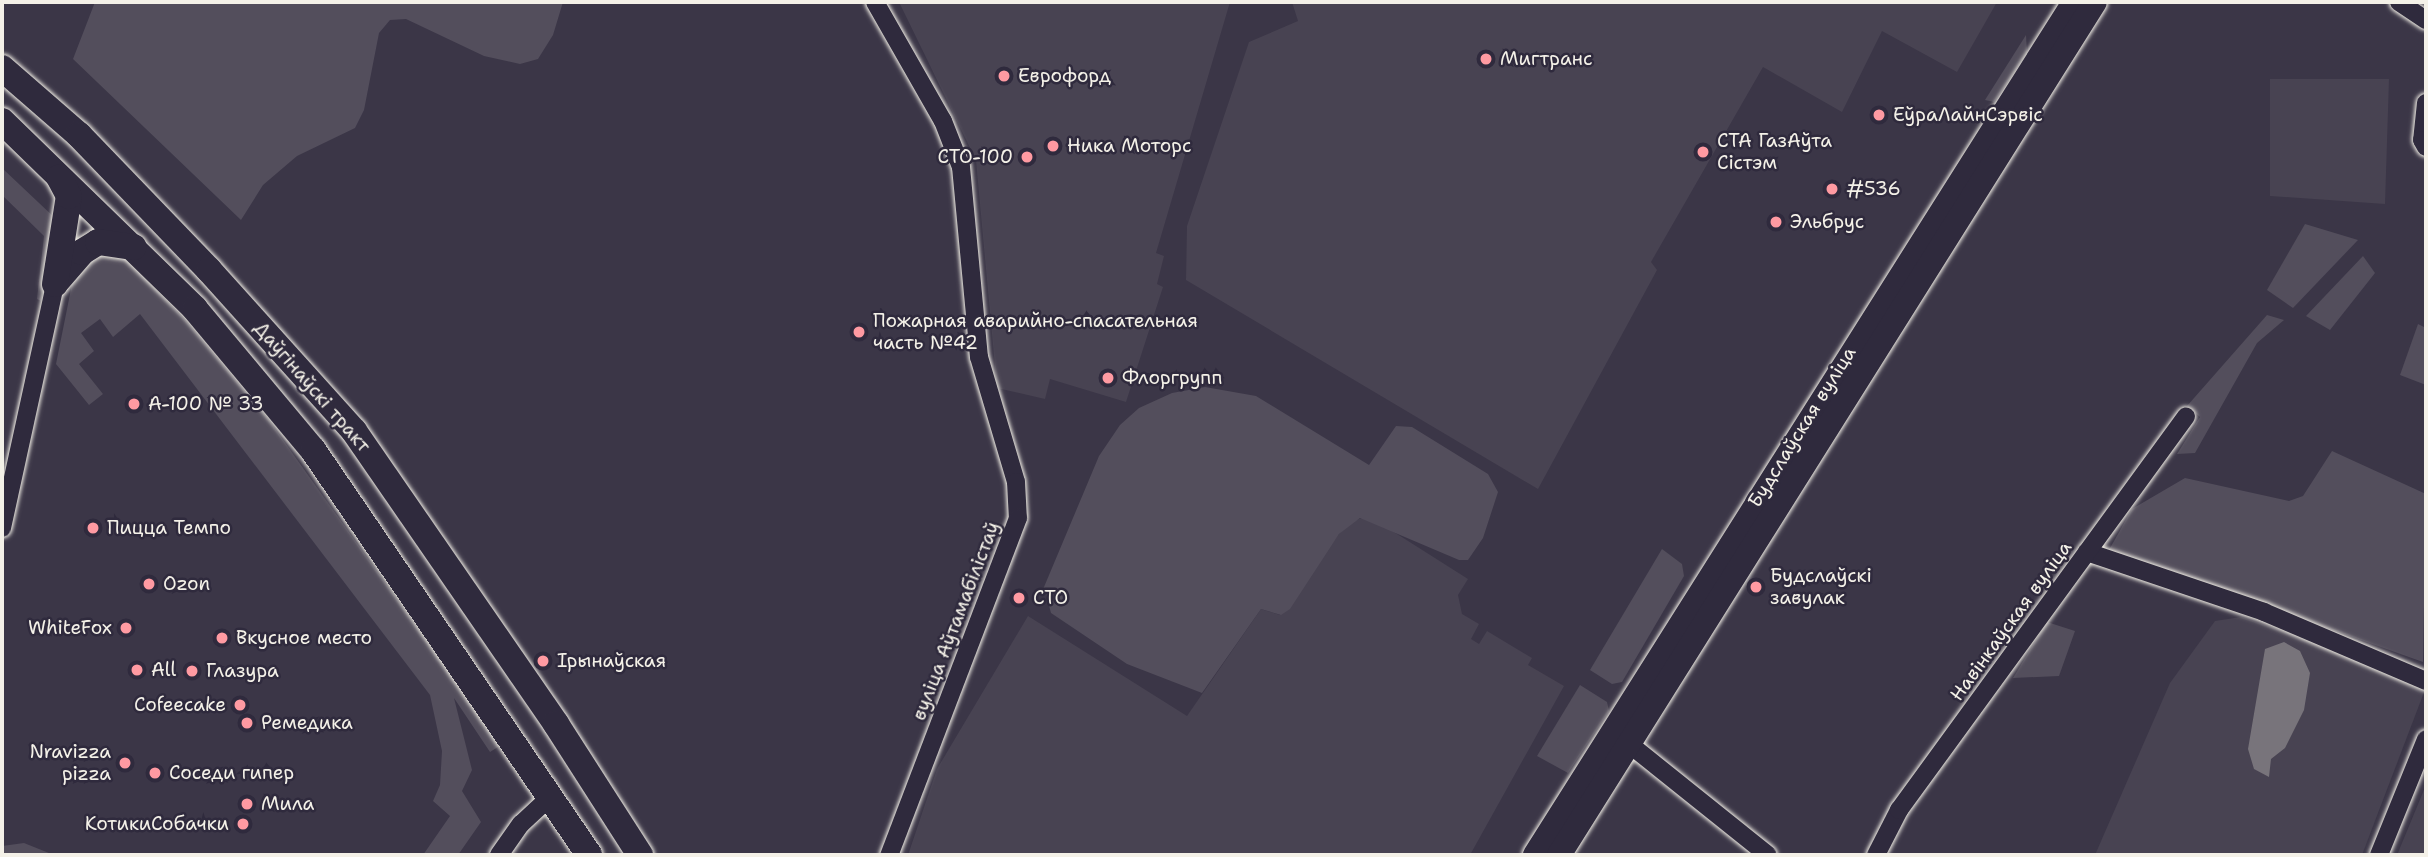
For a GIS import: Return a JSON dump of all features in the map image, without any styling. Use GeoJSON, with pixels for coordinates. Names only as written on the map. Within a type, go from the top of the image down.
{"type":"FeatureCollection","features":[{"type":"Feature","properties":{"kind":"main road","name":"Будслаўская вуліца"},"geometry":{"type":"LineString","coordinates":[[1535,855],[2074,2]]}},
{"type":"Feature","properties":{"kind":"main road","name":"Будслаўская вуліца"},"geometry":{"type":"LineString","coordinates":[[1559,855],[2095,2]]}},
{"type":"Feature","properties":{"kind":"main road","name":"Даўгінаўскі тракт"},"geometry":{"type":"LineString","coordinates":[[2,68],[79,135],[209,270],[354,430],[640,855]]}},
{"type":"Feature","properties":{"kind":"main road","name":"Даўгінаўскі тракт"},"geometry":{"type":"LineString","coordinates":[[2,121],[195,309],[313,450],[589,855]]}},
{"type":"Feature","properties":{"kind":"main road"},"geometry":{"type":"LineString","coordinates":[[53,169],[69,197],[55,284]]}},
{"type":"Feature","properties":{"kind":"main road"},"geometry":{"type":"LineString","coordinates":[[55,284],[82,252],[98,242],[134,247]]}},
{"type":"Feature","properties":{"kind":"main road"},"geometry":{"type":"LineString","coordinates":[[550,797],[585,771]]}},
{"type":"Feature","properties":{"kind":"street","name":"вуліца Аўтамабілістаў"},"geometry":{"type":"LineString","coordinates":[[875,2],[943,121],[961,167],[979,357],[1016,482],[1018,518],[889,855]]}},
{"type":"Feature","properties":{"kind":"street"},"geometry":{"type":"LineString","coordinates":[[2399,2],[2426,20]]}},
{"type":"Feature","properties":{"kind":"street"},"geometry":{"type":"LineString","coordinates":[[2426,103],[2422,140],[2426,147]]}},
{"type":"Feature","properties":{"kind":"street"},"geometry":{"type":"LineString","coordinates":[[2,528],[55,284]]}},
{"type":"Feature","properties":{"kind":"street","name":"Навінкаўская вуліца"},"geometry":{"type":"LineString","coordinates":[[1876,855],[1899,810],[2186,416]]}},
{"type":"Feature","properties":{"kind":"street"},"geometry":{"type":"LineString","coordinates":[[2087,552],[2264,612],[2426,681]]}},
{"type":"Feature","properties":{"kind":"street"},"geometry":{"type":"LineString","coordinates":[[2379,855],[2426,739]]}},
{"type":"Feature","properties":{"kind":"street"},"geometry":{"type":"LineString","coordinates":[[1628,743],[1768,855]]}},
{"type":"Feature","properties":{"kind":"street"},"geometry":{"type":"LineString","coordinates":[[499,855],[520,824],[550,797]]}},
{"type":"Feature","properties":{"kind":"shaded area"},"geometry":{"type":"Polygon","coordinates":[[[95,2],[563,2],[553,35],[538,59],[520,64],[484,56],[406,19],[390,20],[379,33],[364,110],[355,128],[297,156],[263,185],[241,220],[73,59],[95,2]]]}},
{"type":"Feature","properties":{"kind":"shaded area"},"geometry":{"type":"Polygon","coordinates":[[[899,2],[1230,2],[1156,253],[1164,256],[1157,284],[1163,287],[1126,402],[1050,379],[1045,399],[997,388],[976,160],[899,2]]]}},
{"type":"Feature","properties":{"kind":"shaded area"},"geometry":{"type":"Polygon","coordinates":[[[1292,2],[1997,2],[1957,72],[1882,31],[1842,112],[1763,67],[1651,262],[1657,270],[1538,489],[1186,280],[1187,226],[1249,42],[1298,21],[1292,2]]]}},
{"type":"Feature","properties":{"kind":"shaded area"},"geometry":{"type":"Polygon","coordinates":[[[2026,35],[2027,53],[1994,102],[1985,100],[2026,35]]]}},
{"type":"Feature","properties":{"kind":"shaded area"},"geometry":{"type":"Polygon","coordinates":[[[2270,79],[2389,79],[2385,204],[2270,196],[2270,79]]]}},
{"type":"Feature","properties":{"kind":"shaded area"},"geometry":{"type":"Polygon","coordinates":[[[2,168],[56,219],[41,301],[37,299],[44,236],[2,195],[2,168]]]}},
{"type":"Feature","properties":{"kind":"shaded area"},"geometry":{"type":"Polygon","coordinates":[[[2305,224],[2358,240],[2293,308],[2267,290],[2305,224]]]}},
{"type":"Feature","properties":{"kind":"shaded area"},"geometry":{"type":"Polygon","coordinates":[[[116,249],[185,320],[268,419],[501,745],[490,752],[454,698],[472,770],[462,791],[481,822],[458,855],[423,855],[450,816],[433,801],[440,785],[442,751],[430,695],[140,314],[113,337],[100,319],[81,333],[94,351],[79,364],[103,394],[89,405],[56,364],[76,264],[116,249]]]}},
{"type":"Feature","properties":{"kind":"shaded area"},"geometry":{"type":"Polygon","coordinates":[[[2363,256],[2375,273],[2330,330],[2306,316],[2363,256]]]}},
{"type":"Feature","properties":{"kind":"shaded area"},"geometry":{"type":"Polygon","coordinates":[[[2267,315],[2284,320],[2257,343],[2195,453],[2177,454],[2200,417],[2187,406],[2267,315]]]}},
{"type":"Feature","properties":{"kind":"shaded area"},"geometry":{"type":"Polygon","coordinates":[[[2418,324],[2426,328],[2426,385],[2400,375],[2418,324]]]}},
{"type":"Feature","properties":{"kind":"shaded area"},"geometry":{"type":"Polygon","coordinates":[[[1205,387],[1256,396],[1369,465],[1396,426],[1412,427],[1488,474],[1498,492],[1483,538],[1468,560],[1459,560],[1360,518],[1339,534],[1290,609],[1281,615],[1261,609],[1202,693],[1127,664],[1051,613],[1044,587],[1099,456],[1120,425],[1139,408],[1172,393],[1205,387]]]}},
{"type":"Feature","properties":{"kind":"shaded area"},"geometry":{"type":"Polygon","coordinates":[[[2332,451],[2426,494],[2423,662],[2109,550],[2132,509],[2185,478],[2289,501],[2303,496],[2332,451]]]}},
{"type":"Feature","properties":{"kind":"shaded area"},"geometry":{"type":"Polygon","coordinates":[[[1362,518],[1386,527],[1468,579],[1458,595],[1462,614],[1479,624],[1471,639],[1479,644],[1487,631],[1532,658],[1528,665],[1564,686],[1470,855],[908,855],[937,769],[1028,616],[1187,716],[1261,609],[1280,615],[1339,534],[1350,522],[1362,518]]]}},
{"type":"Feature","properties":{"kind":"shaded area"},"geometry":{"type":"Polygon","coordinates":[[[1662,549],[1682,564],[1684,576],[1622,682],[1612,684],[1590,670],[1662,549]]]}},
{"type":"Feature","properties":{"kind":"shaded area"},"geometry":{"type":"Polygon","coordinates":[[[2241,617],[2316,642],[2426,687],[2362,855],[2095,855],[2170,683],[2215,621],[2241,617]]]}},
{"type":"Feature","properties":{"kind":"shaded area"},"geometry":{"type":"Polygon","coordinates":[[[2047,622],[2075,631],[2059,676],[2013,678],[2047,622]]]}},
{"type":"Feature","properties":{"kind":"shaded area"},"geometry":{"type":"Polygon","coordinates":[[[2284,642],[2300,651],[2310,673],[2304,710],[2285,748],[2271,759],[2269,777],[2254,769],[2248,749],[2265,649],[2284,642]]]}},
{"type":"Feature","properties":{"kind":"shaded area"},"geometry":{"type":"Polygon","coordinates":[[[1580,685],[1607,702],[1609,711],[1568,773],[1537,756],[1580,685]]]}},
{"type":"Feature","properties":{"kind":"shaded area"},"geometry":{"type":"Polygon","coordinates":[[[2426,785],[2426,855],[2397,855],[2426,785]]]}},
{"type":"Feature","properties":{"kind":"shaded area"},"geometry":{"type":"Polygon","coordinates":[[[24,843],[54,855],[2,855],[2,846],[24,843]]]}},
{"type":"Feature","properties":{"kind":"place","name":"Мигтранс"},"geometry":{"type":"Point","coordinates":[1486,59]}},
{"type":"Feature","properties":{"kind":"place","name":"Еврофорд"},"geometry":{"type":"Point","coordinates":[1004,76]}},
{"type":"Feature","properties":{"kind":"place","name":"ЕўраЛайнСэрвіс"},"geometry":{"type":"Point","coordinates":[1879,115]}},
{"type":"Feature","properties":{"kind":"place","name":"Ника Моторс"},"geometry":{"type":"Point","coordinates":[1053,146]}},
{"type":"Feature","properties":{"kind":"place","name":"СТА ГазАўта Сістэм"},"geometry":{"type":"Point","coordinates":[1703,152]}},
{"type":"Feature","properties":{"kind":"place","name":"СТО-100"},"geometry":{"type":"Point","coordinates":[1027,157]}},
{"type":"Feature","properties":{"kind":"place","name":"#536"},"geometry":{"type":"Point","coordinates":[1832,189]}},
{"type":"Feature","properties":{"kind":"place","name":"Эльбрус"},"geometry":{"type":"Point","coordinates":[1776,222]}},
{"type":"Feature","properties":{"kind":"place","name":"Пожарная аварийно-спасательная часть №42"},"geometry":{"type":"Point","coordinates":[859,332]}},
{"type":"Feature","properties":{"kind":"place","name":"Флоргрупп"},"geometry":{"type":"Point","coordinates":[1108,378]}},
{"type":"Feature","properties":{"kind":"place","name":"А-100 № 33"},"geometry":{"type":"Point","coordinates":[134,404]}},
{"type":"Feature","properties":{"kind":"place","name":"Пицца Темпо"},"geometry":{"type":"Point","coordinates":[93,528]}},
{"type":"Feature","properties":{"kind":"place","name":"Ozon"},"geometry":{"type":"Point","coordinates":[149,584]}},
{"type":"Feature","properties":{"kind":"place","name":"Будслаўскі завулак"},"geometry":{"type":"Point","coordinates":[1756,587]}},
{"type":"Feature","properties":{"kind":"place","name":"СТО"},"geometry":{"type":"Point","coordinates":[1019,598]}},
{"type":"Feature","properties":{"kind":"place","name":"WhiteFox"},"geometry":{"type":"Point","coordinates":[126,628]}},
{"type":"Feature","properties":{"kind":"place","name":"Вкусное место"},"geometry":{"type":"Point","coordinates":[222,638]}},
{"type":"Feature","properties":{"kind":"place","name":"Ірынаўская"},"geometry":{"type":"Point","coordinates":[543,661]}},
{"type":"Feature","properties":{"kind":"place","name":"All"},"geometry":{"type":"Point","coordinates":[137,670]}},
{"type":"Feature","properties":{"kind":"place","name":"Глазура"},"geometry":{"type":"Point","coordinates":[192,671]}},
{"type":"Feature","properties":{"kind":"place","name":"Cofeecake"},"geometry":{"type":"Point","coordinates":[240,705]}},
{"type":"Feature","properties":{"kind":"place","name":"Ремедика"},"geometry":{"type":"Point","coordinates":[247,723]}},
{"type":"Feature","properties":{"kind":"place","name":"Nravizza pizza"},"geometry":{"type":"Point","coordinates":[125,763]}},
{"type":"Feature","properties":{"kind":"place","name":"Соседи гипер"},"geometry":{"type":"Point","coordinates":[155,773]}},
{"type":"Feature","properties":{"kind":"place","name":"Мила"},"geometry":{"type":"Point","coordinates":[247,804]}},
{"type":"Feature","properties":{"kind":"place","name":"КотикиСобачки"},"geometry":{"type":"Point","coordinates":[243,824]}}]}
